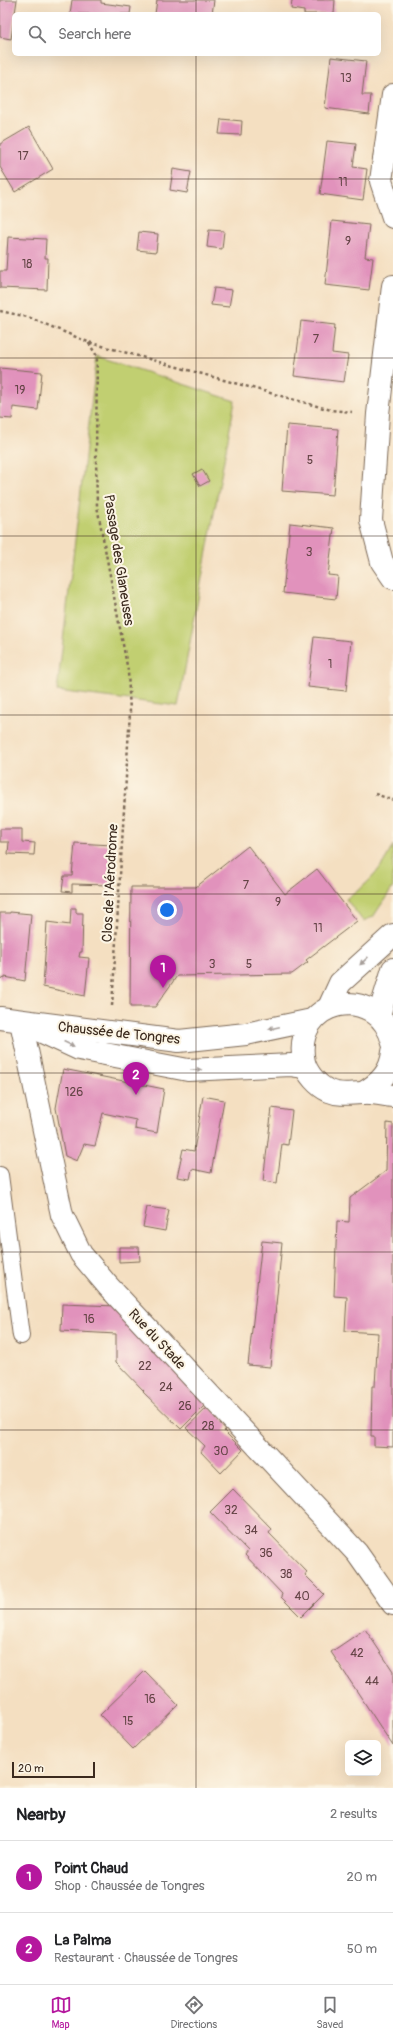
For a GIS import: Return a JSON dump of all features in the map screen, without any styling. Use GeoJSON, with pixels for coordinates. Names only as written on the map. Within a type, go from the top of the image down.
{"type":"FeatureCollection","features":[{"type":"Feature","properties":{"kind":"street"},"geometry":{"type":"LineString","coordinates":[[393,95],[381,181],[393,217]]}},
{"type":"Feature","properties":{"kind":"street"},"geometry":{"type":"LineString","coordinates":[[393,286],[378,414],[371,520],[382,562],[393,578]]}},
{"type":"Feature","properties":{"kind":"street"},"geometry":{"type":"LineString","coordinates":[[393,934],[340,983],[303,1040],[302,1051],[305,1067],[315,1081],[329,1091],[346,1095],[363,1093],[393,1096]]}},
{"type":"Feature","properties":{"kind":"street"},"geometry":{"type":"LineString","coordinates":[[389,1030],[393,970]]}},
{"type":"Feature","properties":{"kind":"street","name":"Chaussée de Tongres"},"geometry":{"type":"LineString","coordinates":[[10,1020],[179,1041],[246,1034],[321,1013],[347,1003],[364,1006],[389,1030]]}},
{"type":"Feature","properties":{"kind":"street","name":"Chaussée de Tongres"},"geometry":{"type":"LineString","coordinates":[[10,1020],[79,1048],[188,1070],[291,1065],[305,1067]]}},
{"type":"Feature","properties":{"kind":"street","name":"Rue du Stade"},"geometry":{"type":"LineString","coordinates":[[10,1020],[62,1215],[81,1254],[108,1286],[357,1553],[393,1604]]}},
{"type":"Feature","properties":{"kind":"street"},"geometry":{"type":"LineString","coordinates":[[363,1093],[376,1085],[386,1074],[392,1060],[393,1052]]}},
{"type":"Feature","properties":{"kind":"lane"},"geometry":{"type":"LineString","coordinates":[[0,1175],[21,1336]]}},
{"type":"Feature","properties":{"kind":"path"},"geometry":{"type":"LineString","coordinates":[[0,311],[28,318],[88,342],[331,410],[378,414]]}},
{"type":"Feature","properties":{"kind":"path","name":"Passage des Glaneuses"},"geometry":{"type":"LineString","coordinates":[[88,342],[97,356],[97,506],[128,671],[130,712]]}},
{"type":"Feature","properties":{"kind":"path","name":"Clos de l'Aérodrome"},"geometry":{"type":"LineString","coordinates":[[112,1032],[130,712]]}},
{"type":"Feature","properties":{"kind":"path"},"geometry":{"type":"LineString","coordinates":[[375,794],[393,800]]}},
{"type":"Feature","properties":{"kind":"green space"},"geometry":{"type":"Polygon","coordinates":[[[97,356],[235,401],[178,706],[57,691],[97,356]]]}},
{"type":"Feature","properties":{"kind":"green space"},"geometry":{"type":"Polygon","coordinates":[[[393,845],[393,887],[373,917],[363,921],[346,899],[354,894],[374,876],[389,854],[393,845]]]}},
{"type":"Feature","properties":{"kind":"building"},"geometry":{"type":"Polygon","coordinates":[[[0,0],[17,0],[15,12],[12,12],[11,39],[0,37],[0,0]]]}},
{"type":"Feature","properties":{"kind":"building"},"geometry":{"type":"Polygon","coordinates":[[[72,0],[101,0],[101,3],[131,7],[130,12],[70,12],[72,0]]]}},
{"type":"Feature","properties":{"kind":"building"},"geometry":{"type":"Polygon","coordinates":[[[157,0],[214,0],[212,12],[155,12],[157,0]]]}},
{"type":"Feature","properties":{"kind":"building"},"geometry":{"type":"Polygon","coordinates":[[[292,0],[335,0],[334,12],[304,12],[291,9],[292,0]]]}},
{"type":"Feature","properties":{"kind":"building"},"geometry":{"type":"Polygon","coordinates":[[[331,57],[366,61],[362,95],[371,95],[369,114],[325,108],[331,57]]]}},
{"type":"Feature","properties":{"kind":"building"},"geometry":{"type":"Polygon","coordinates":[[[221,119],[242,121],[241,135],[219,134],[221,119]]]}},
{"type":"Feature","properties":{"kind":"building"},"geometry":{"type":"Polygon","coordinates":[[[29,127],[53,169],[15,192],[0,167],[0,144],[29,127]]]}},
{"type":"Feature","properties":{"kind":"building"},"geometry":{"type":"Polygon","coordinates":[[[327,141],[356,144],[353,167],[367,169],[363,200],[320,194],[327,141]]]}},
{"type":"Feature","properties":{"kind":"building"},"geometry":{"type":"Polygon","coordinates":[[[173,169],[191,172],[187,193],[170,190],[173,169]]]}},
{"type":"Feature","properties":{"kind":"building"},"geometry":{"type":"Polygon","coordinates":[[[332,221],[369,225],[365,257],[373,258],[369,290],[325,285],[332,221]]]}},
{"type":"Feature","properties":{"kind":"building"},"geometry":{"type":"Polygon","coordinates":[[[209,230],[224,231],[222,249],[207,247],[209,230]]]}},
{"type":"Feature","properties":{"kind":"building"},"geometry":{"type":"Polygon","coordinates":[[[139,232],[158,234],[156,252],[137,250],[139,232]]]}},
{"type":"Feature","properties":{"kind":"building"},"geometry":{"type":"Polygon","coordinates":[[[8,237],[46,239],[45,258],[48,258],[47,290],[0,288],[0,271],[6,271],[8,237]]]}},
{"type":"Feature","properties":{"kind":"building"},"geometry":{"type":"Polygon","coordinates":[[[214,288],[232,290],[229,307],[211,305],[214,288]]]}},
{"type":"Feature","properties":{"kind":"building"},"geometry":{"type":"Polygon","coordinates":[[[301,321],[335,325],[332,353],[348,355],[344,382],[294,376],[301,321]]]}},
{"type":"Feature","properties":{"kind":"building"},"geometry":{"type":"Polygon","coordinates":[[[0,368],[42,372],[38,410],[13,407],[12,419],[0,418],[0,368]]]}},
{"type":"Feature","properties":{"kind":"building"},"geometry":{"type":"Polygon","coordinates":[[[287,425],[338,429],[333,495],[282,491],[287,425]]]}},
{"type":"Feature","properties":{"kind":"building"},"geometry":{"type":"Polygon","coordinates":[[[202,469],[209,481],[200,486],[193,474],[202,469]]]}},
{"type":"Feature","properties":{"kind":"building"},"geometry":{"type":"Polygon","coordinates":[[[290,523],[334,528],[328,575],[338,576],[336,599],[283,593],[290,523]]]}},
{"type":"Feature","properties":{"kind":"building"},"geometry":{"type":"Polygon","coordinates":[[[314,637],[351,641],[346,691],[308,687],[314,637]]]}},
{"type":"Feature","properties":{"kind":"building"},"geometry":{"type":"Polygon","coordinates":[[[0,829],[22,829],[22,842],[35,843],[34,855],[8,854],[9,842],[0,842],[0,829]]]}},
{"type":"Feature","properties":{"kind":"building"},"geometry":{"type":"Polygon","coordinates":[[[75,843],[113,845],[110,885],[72,884],[72,892],[62,891],[64,876],[72,876],[75,843]]]}},
{"type":"Feature","properties":{"kind":"building"},"geometry":{"type":"Polygon","coordinates":[[[248,846],[285,894],[317,869],[357,921],[306,960],[308,962],[292,974],[177,976],[155,1007],[130,1007],[131,887],[196,887],[248,846]]]}},
{"type":"Feature","properties":{"kind":"building"},"geometry":{"type":"Polygon","coordinates":[[[71,908],[76,908],[76,913],[83,913],[82,952],[80,952],[79,957],[89,958],[85,996],[43,987],[47,922],[70,925],[71,908]]]}},
{"type":"Feature","properties":{"kind":"building"},"geometry":{"type":"Polygon","coordinates":[[[10,912],[31,914],[25,981],[5,977],[5,979],[0,978],[0,913],[10,912]]]}},
{"type":"Feature","properties":{"kind":"building"},"geometry":{"type":"Polygon","coordinates":[[[63,1069],[164,1089],[157,1133],[135,1129],[136,1120],[103,1113],[95,1146],[84,1144],[77,1161],[65,1156],[56,1108],[63,1069]]]}},
{"type":"Feature","properties":{"kind":"building"},"geometry":{"type":"Polygon","coordinates":[[[203,1096],[224,1100],[211,1173],[192,1169],[190,1179],[177,1177],[183,1149],[194,1151],[203,1096]]]}},
{"type":"Feature","properties":{"kind":"building"},"geometry":{"type":"Polygon","coordinates":[[[272,1108],[292,1111],[288,1145],[282,1144],[277,1183],[263,1181],[272,1108]]]}},
{"type":"Feature","properties":{"kind":"building"},"geometry":{"type":"Polygon","coordinates":[[[387,1123],[393,1124],[393,1447],[374,1446],[374,1436],[371,1436],[372,1386],[375,1386],[378,1333],[345,1331],[347,1297],[334,1296],[337,1221],[349,1222],[350,1198],[386,1171],[387,1123]]]}},
{"type":"Feature","properties":{"kind":"building"},"geometry":{"type":"Polygon","coordinates":[[[147,1207],[169,1210],[165,1231],[143,1227],[147,1207]]]}},
{"type":"Feature","properties":{"kind":"building"},"geometry":{"type":"Polygon","coordinates":[[[262,1241],[282,1243],[270,1367],[248,1365],[262,1241]]]}},
{"type":"Feature","properties":{"kind":"building"},"geometry":{"type":"Polygon","coordinates":[[[119,1247],[139,1247],[140,1261],[119,1262],[119,1247]]]}},
{"type":"Feature","properties":{"kind":"building"},"geometry":{"type":"Polygon","coordinates":[[[62,1304],[117,1306],[208,1402],[181,1429],[143,1392],[144,1391],[116,1362],[116,1334],[61,1331],[62,1304]]]}},
{"type":"Feature","properties":{"kind":"building"},"geometry":{"type":"Polygon","coordinates":[[[209,1406],[229,1425],[224,1431],[243,1450],[221,1473],[201,1452],[205,1446],[186,1428],[209,1406]]]}},
{"type":"Feature","properties":{"kind":"building"},"geometry":{"type":"Polygon","coordinates":[[[233,1489],[272,1529],[269,1533],[307,1572],[305,1575],[324,1594],[301,1617],[281,1597],[282,1594],[245,1555],[248,1551],[210,1512],[233,1489]]]}},
{"type":"Feature","properties":{"kind":"building"},"geometry":{"type":"Polygon","coordinates":[[[365,1629],[393,1671],[393,1746],[331,1652],[365,1629]]]}},
{"type":"Feature","properties":{"kind":"building"},"geometry":{"type":"Polygon","coordinates":[[[145,1671],[178,1705],[133,1749],[100,1715],[145,1671]]]}},
{"type":"Feature","properties":{"kind":"place","name":"Point Chaud"},"geometry":{"type":"Point","coordinates":[163,988]}},
{"type":"Feature","properties":{"kind":"place","name":"La Palma"},"geometry":{"type":"Point","coordinates":[136,1095]}}]}
